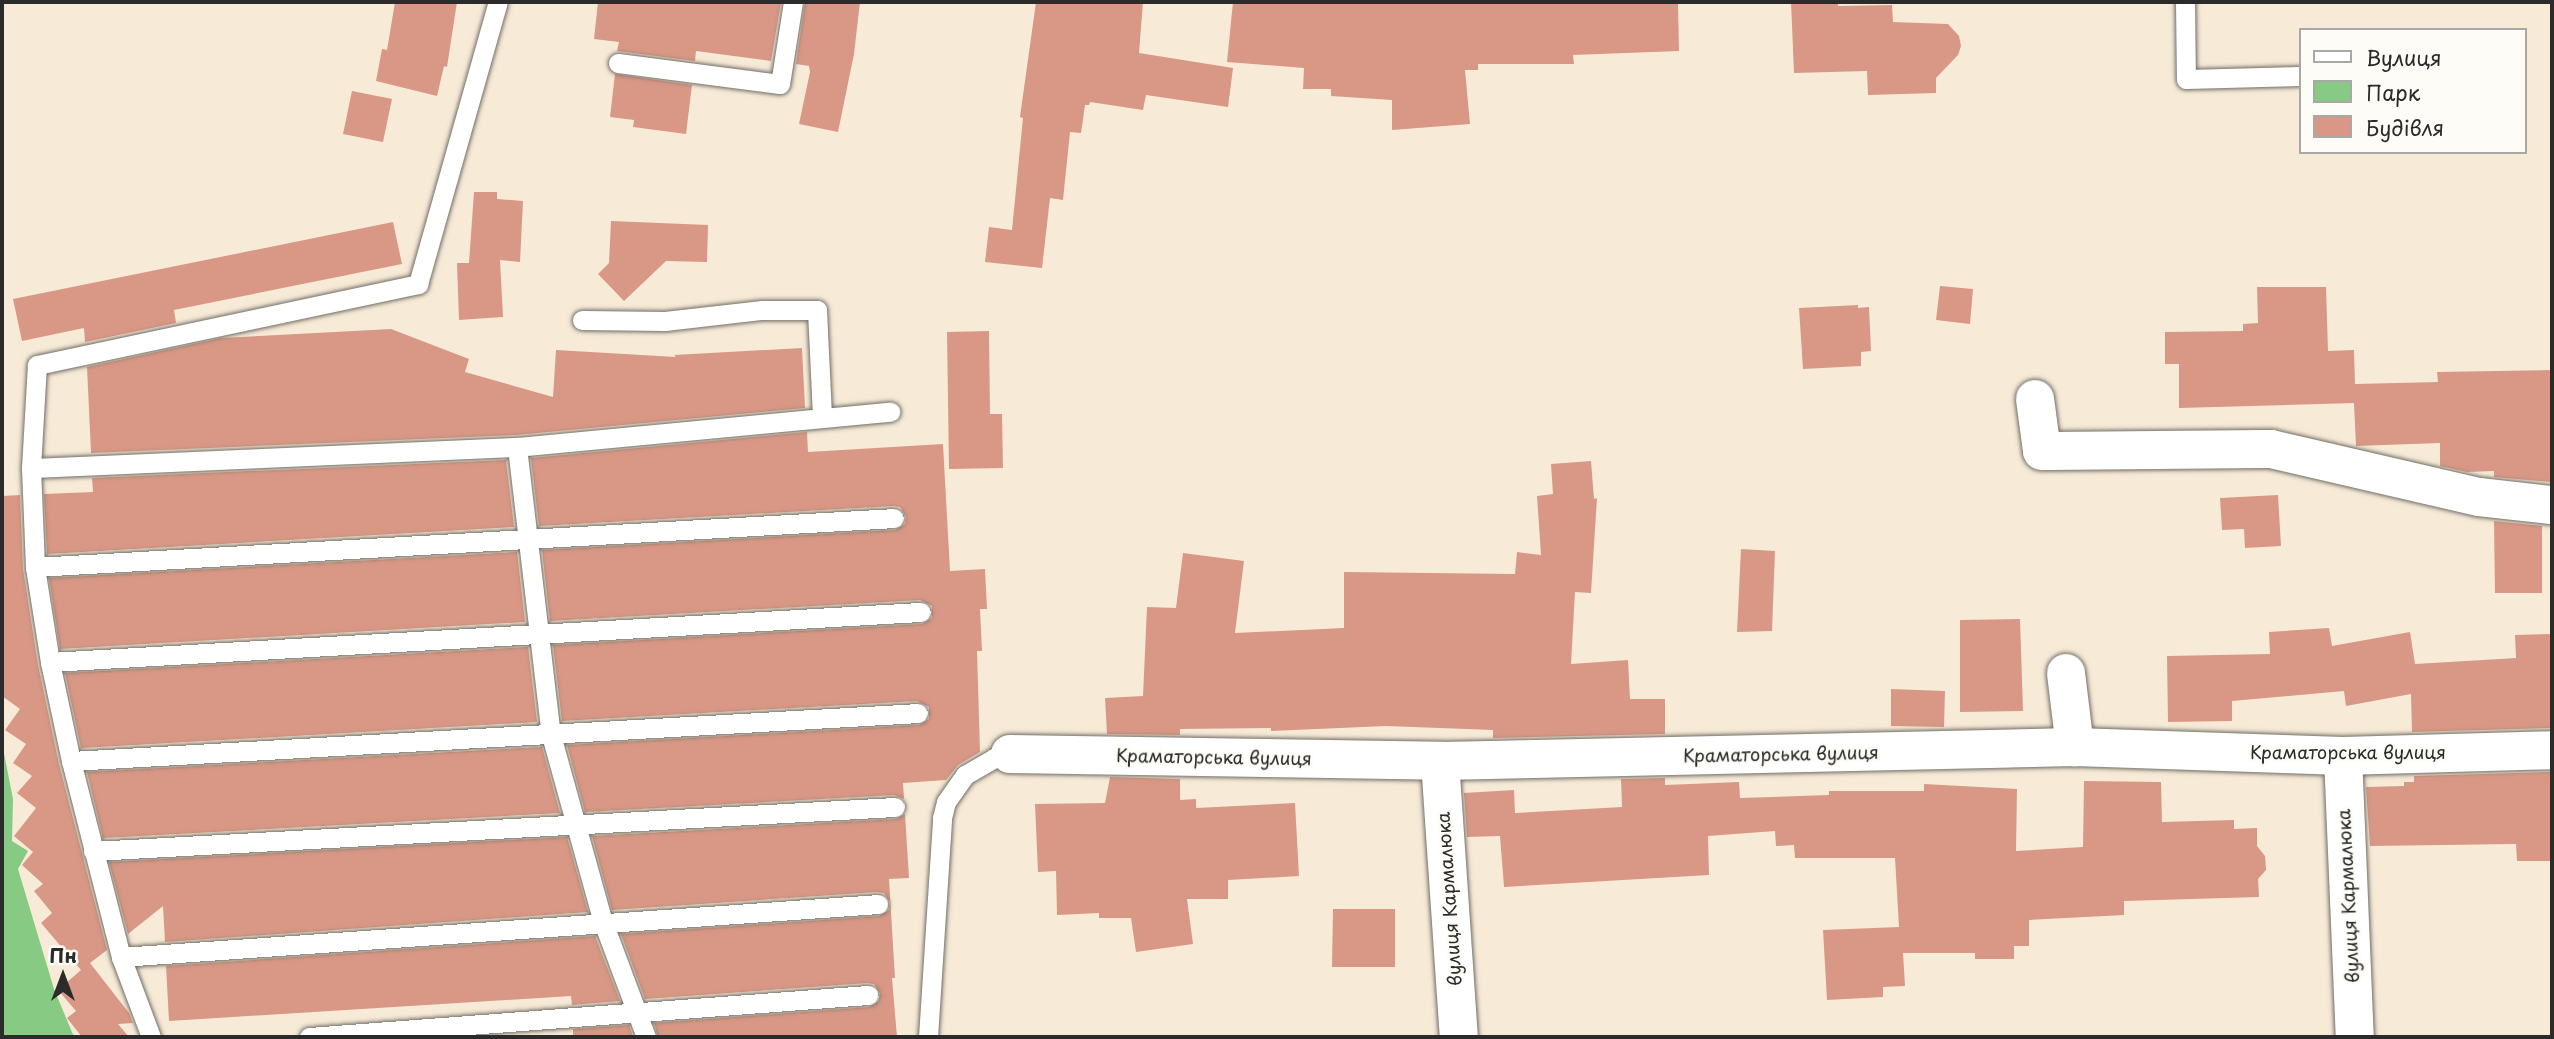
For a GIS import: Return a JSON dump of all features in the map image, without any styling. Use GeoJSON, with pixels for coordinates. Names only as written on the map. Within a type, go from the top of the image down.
{"type":"FeatureCollection","features":[{"type":"Feature","properties":{"kind":"street"},"geometry":{"type":"LineString","coordinates":[[2035,399],[2042,451],[2271,449],[2479,497],[2552,505]]}},
{"type":"Feature","properties":{"kind":"street"},"geometry":{"type":"LineString","coordinates":[[2066,673],[2075,747]]}},
{"type":"Feature","properties":{"kind":"street","name":"Краматорська вулиця"},"geometry":{"type":"LineString","coordinates":[[1010,754],[1440,761],[2075,747],[2343,756],[2552,750]]}},
{"type":"Feature","properties":{"kind":"street","name":"вулиця Кармалюка"},"geometry":{"type":"LineString","coordinates":[[2343,756],[2355,1037]]}},
{"type":"Feature","properties":{"kind":"street","name":"вулиця Кармалюка"},"geometry":{"type":"LineString","coordinates":[[1440,761],[1459,1037]]}},
{"type":"Feature","properties":{"kind":"lane"},"geometry":{"type":"LineString","coordinates":[[151,1037],[121,957],[71,761],[50,662],[35,567],[31,468],[37,365],[418,284],[498,2]]}},
{"type":"Feature","properties":{"kind":"lane"},"geometry":{"type":"LineString","coordinates":[[618,63],[779,84],[793,2]]}},
{"type":"Feature","properties":{"kind":"lane"},"geometry":{"type":"LineString","coordinates":[[2185,2],[2186,79],[2298,76]]}},
{"type":"Feature","properties":{"kind":"lane"},"geometry":{"type":"LineString","coordinates":[[582,320],[665,321],[762,310],[817,310],[822,417]]}},
{"type":"Feature","properties":{"kind":"lane"},"geometry":{"type":"LineString","coordinates":[[31,468],[517,447],[890,412]]}},
{"type":"Feature","properties":{"kind":"lane"},"geometry":{"type":"LineString","coordinates":[[517,447],[551,735],[574,826],[603,922],[646,1037]]}},
{"type":"Feature","properties":{"kind":"lane"},"geometry":{"type":"LineString","coordinates":[[35,567],[894,517]]}},
{"type":"Feature","properties":{"kind":"lane"},"geometry":{"type":"LineString","coordinates":[[50,662],[920,612]]}},
{"type":"Feature","properties":{"kind":"lane"},"geometry":{"type":"LineString","coordinates":[[71,761],[918,713]]}},
{"type":"Feature","properties":{"kind":"lane"},"geometry":{"type":"LineString","coordinates":[[928,1037],[942,818],[946,802],[965,775],[994,758],[1010,754]]}},
{"type":"Feature","properties":{"kind":"lane"},"geometry":{"type":"LineString","coordinates":[[93,851],[895,807]]}},
{"type":"Feature","properties":{"kind":"lane"},"geometry":{"type":"LineString","coordinates":[[121,957],[878,904]]}},
{"type":"Feature","properties":{"kind":"lane"},"geometry":{"type":"LineString","coordinates":[[309,1037],[868,995]]}},
{"type":"Feature","properties":{"kind":"green space"},"geometry":{"type":"Polygon","coordinates":[[[2,743],[13,799],[12,841],[28,851],[18,869],[54,989],[74,1037],[2,1037],[2,743]]]}},
{"type":"Feature","properties":{"kind":"building"},"geometry":{"type":"Polygon","coordinates":[[[395,2],[457,2],[447,67],[444,66],[437,96],[376,81],[382,49],[387,50],[395,2]]]}},
{"type":"Feature","properties":{"kind":"building"},"geometry":{"type":"Polygon","coordinates":[[[598,2],[781,2],[771,61],[696,51],[695,61],[617,51],[619,42],[594,39],[598,2]]]}},
{"type":"Feature","properties":{"kind":"building"},"geometry":{"type":"Polygon","coordinates":[[[805,2],[860,2],[854,54],[838,132],[799,124],[810,72],[809,66],[796,64],[805,2]]]}},
{"type":"Feature","properties":{"kind":"building"},"geometry":{"type":"Polygon","coordinates":[[[1036,2],[1143,2],[1139,53],[1233,68],[1228,107],[1146,95],[1143,110],[1090,102],[1085,105],[1081,133],[1070,132],[1063,200],[1050,198],[1042,268],[985,262],[989,227],[1012,230],[1023,118],[1020,117],[1036,2]]]}},
{"type":"Feature","properties":{"kind":"building"},"geometry":{"type":"Polygon","coordinates":[[[1233,2],[1678,2],[1679,51],[1573,55],[1574,64],[1478,64],[1478,70],[1465,70],[1470,124],[1392,130],[1392,100],[1331,96],[1331,89],[1303,89],[1304,68],[1227,62],[1233,2]]]}},
{"type":"Feature","properties":{"kind":"building"},"geometry":{"type":"Polygon","coordinates":[[[1791,2],[1838,2],[1838,6],[1892,5],[1893,22],[1948,24],[1959,36],[1961,46],[1958,55],[1936,78],[1936,93],[1868,95],[1867,71],[1794,73],[1791,2]]]}},
{"type":"Feature","properties":{"kind":"building"},"geometry":{"type":"Polygon","coordinates":[[[615,74],[692,85],[686,134],[633,127],[634,120],[610,117],[615,74]]]}},
{"type":"Feature","properties":{"kind":"building"},"geometry":{"type":"Polygon","coordinates":[[[352,91],[392,99],[383,142],[343,134],[352,91]]]}},
{"type":"Feature","properties":{"kind":"building"},"geometry":{"type":"Polygon","coordinates":[[[474,192],[497,192],[497,199],[523,201],[520,262],[500,260],[503,317],[459,320],[457,263],[469,263],[474,192]]]}},
{"type":"Feature","properties":{"kind":"building"},"geometry":{"type":"Polygon","coordinates":[[[611,221],[708,225],[707,262],[666,261],[624,301],[598,274],[609,263],[611,221]]]}},
{"type":"Feature","properties":{"kind":"building"},"geometry":{"type":"Polygon","coordinates":[[[393,222],[402,264],[174,310],[176,323],[85,342],[84,328],[22,341],[13,299],[393,222]]]}},
{"type":"Feature","properties":{"kind":"building"},"geometry":{"type":"Polygon","coordinates":[[[1940,286],[1973,289],[1970,324],[1936,320],[1940,286]]]}},
{"type":"Feature","properties":{"kind":"building"},"geometry":{"type":"Polygon","coordinates":[[[2257,287],[2326,287],[2328,351],[2354,350],[2355,384],[2438,382],[2437,372],[2552,370],[2552,482],[2494,477],[2494,471],[2467,472],[2440,466],[2440,443],[2356,446],[2354,403],[2179,408],[2179,364],[2165,364],[2165,332],[2243,331],[2243,324],[2258,323],[2257,287]]]}},
{"type":"Feature","properties":{"kind":"building"},"geometry":{"type":"Polygon","coordinates":[[[1858,305],[1858,308],[1869,307],[1871,351],[1861,352],[1861,366],[1803,369],[1799,308],[1858,305]]]}},
{"type":"Feature","properties":{"kind":"building"},"geometry":{"type":"Polygon","coordinates":[[[391,329],[469,359],[465,372],[553,397],[556,350],[676,357],[674,355],[802,348],[805,408],[516,435],[91,453],[87,367],[221,338],[391,329]]]}},
{"type":"Feature","properties":{"kind":"building"},"geometry":{"type":"Polygon","coordinates":[[[989,331],[990,414],[1002,414],[1003,468],[949,469],[947,332],[989,331]]]}},
{"type":"Feature","properties":{"kind":"building"},"geometry":{"type":"Polygon","coordinates":[[[807,432],[808,452],[943,444],[950,571],[985,569],[987,609],[980,609],[982,651],[977,651],[980,752],[958,765],[946,780],[903,783],[904,799],[894,795],[585,812],[567,745],[919,725],[929,719],[929,707],[917,701],[562,721],[553,645],[922,624],[932,618],[932,606],[920,600],[550,621],[542,550],[895,530],[905,524],[906,517],[900,507],[893,506],[539,526],[531,458],[807,432]]]}},
{"type":"Feature","properties":{"kind":"building"},"geometry":{"type":"Polygon","coordinates":[[[506,460],[514,527],[47,554],[44,494],[93,492],[92,478],[506,460]]]}},
{"type":"Feature","properties":{"kind":"building"},"geometry":{"type":"Polygon","coordinates":[[[1591,461],[1594,499],[1597,498],[1591,593],[1575,592],[1571,664],[1628,660],[1630,699],[1665,699],[1665,734],[1493,738],[1493,730],[1386,726],[1271,731],[1271,728],[1180,729],[1180,735],[1107,734],[1105,698],[1143,696],[1147,607],[1176,608],[1183,553],[1244,561],[1235,633],[1344,628],[1344,572],[1515,574],[1517,552],[1541,555],[1537,496],[1553,494],[1551,464],[1591,461]]]}},
{"type":"Feature","properties":{"kind":"building"},"geometry":{"type":"Polygon","coordinates":[[[20,495],[23,569],[38,665],[59,764],[107,950],[90,963],[129,1013],[133,1023],[118,1024],[129,1037],[82,1037],[67,1018],[76,1011],[58,990],[81,970],[41,923],[52,913],[34,891],[43,884],[22,865],[33,852],[14,836],[36,808],[17,793],[32,776],[13,763],[26,744],[5,730],[20,709],[2,696],[2,496],[20,495]]]}},
{"type":"Feature","properties":{"kind":"building"},"geometry":{"type":"Polygon","coordinates":[[[2278,495],[2281,546],[2245,548],[2244,529],[2222,530],[2220,498],[2278,495]]]}},
{"type":"Feature","properties":{"kind":"building"},"geometry":{"type":"Polygon","coordinates":[[[2494,521],[2542,526],[2542,593],[2495,593],[2494,521]]]}},
{"type":"Feature","properties":{"kind":"building"},"geometry":{"type":"Polygon","coordinates":[[[1741,549],[1775,551],[1772,631],[1737,632],[1741,549]]]}},
{"type":"Feature","properties":{"kind":"building"},"geometry":{"type":"Polygon","coordinates":[[[517,552],[525,622],[60,649],[49,578],[517,552]]]}},
{"type":"Feature","properties":{"kind":"building"},"geometry":{"type":"Polygon","coordinates":[[[2020,619],[2023,711],[1960,712],[1960,620],[2020,619]]]}},
{"type":"Feature","properties":{"kind":"building"},"geometry":{"type":"Polygon","coordinates":[[[2329,628],[2332,646],[2410,632],[2415,664],[2516,658],[2515,635],[2552,634],[2552,728],[2412,732],[2411,694],[2346,706],[2344,691],[2232,701],[2232,721],[2168,722],[2167,656],[2270,654],[2269,632],[2329,628]]]}},
{"type":"Feature","properties":{"kind":"building"},"geometry":{"type":"Polygon","coordinates":[[[528,647],[537,722],[81,748],[65,673],[528,647]]]}},
{"type":"Feature","properties":{"kind":"building"},"geometry":{"type":"Polygon","coordinates":[[[1891,689],[1945,691],[1944,727],[1891,726],[1891,689]]]}},
{"type":"Feature","properties":{"kind":"building"},"geometry":{"type":"Polygon","coordinates":[[[542,747],[560,813],[103,838],[87,772],[542,747]]]}},
{"type":"Feature","properties":{"kind":"building"},"geometry":{"type":"Polygon","coordinates":[[[2552,772],[2552,861],[2517,861],[2516,844],[2370,846],[2366,787],[2404,786],[2404,782],[2414,782],[2414,776],[2552,772]]]}},
{"type":"Feature","properties":{"kind":"building"},"geometry":{"type":"Polygon","coordinates":[[[1110,777],[1180,779],[1180,800],[1196,799],[1196,808],[1295,803],[1299,876],[1228,880],[1228,899],[1187,899],[1193,944],[1136,952],[1131,918],[1099,918],[1099,913],[1057,915],[1056,871],[1038,872],[1035,804],[1105,803],[1110,777]]]}},
{"type":"Feature","properties":{"kind":"building"},"geometry":{"type":"Polygon","coordinates":[[[1665,778],[1665,785],[1739,782],[1740,798],[1829,795],[1829,791],[1924,791],[1924,784],[2017,789],[2016,851],[2083,847],[2084,781],[2161,782],[2162,822],[2234,820],[2234,829],[2257,828],[2257,846],[2265,856],[2266,870],[2258,879],[2259,897],[2124,901],[2124,915],[2029,920],[2029,946],[2014,946],[2014,959],[1975,959],[1975,953],[1903,953],[1905,986],[1883,987],[1883,997],[1827,1000],[1823,930],[1899,927],[1895,858],[1795,858],[1794,845],[1776,846],[1775,831],[1708,836],[1709,875],[1504,887],[1500,836],[1467,837],[1464,793],[1514,790],[1515,813],[1622,807],[1621,779],[1665,778]]]}},
{"type":"Feature","properties":{"kind":"building"},"geometry":{"type":"Polygon","coordinates":[[[905,814],[909,878],[889,879],[897,1037],[658,1037],[654,1023],[869,1007],[879,1001],[880,993],[874,984],[867,983],[645,999],[621,934],[879,916],[889,910],[890,902],[884,893],[877,892],[612,910],[592,836],[896,819],[905,814]]]}},
{"type":"Feature","properties":{"kind":"building"},"geometry":{"type":"Polygon","coordinates":[[[567,837],[588,912],[165,942],[163,906],[128,934],[109,862],[567,837]]]}},
{"type":"Feature","properties":{"kind":"building"},"geometry":{"type":"Polygon","coordinates":[[[1333,909],[1395,909],[1395,967],[1332,967],[1333,909]]]}},
{"type":"Feature","properties":{"kind":"building"},"geometry":{"type":"Polygon","coordinates":[[[595,936],[620,1001],[572,1005],[571,996],[169,1021],[166,966],[595,936]]]}},
{"type":"Feature","properties":{"kind":"building"},"geometry":{"type":"Polygon","coordinates":[[[629,1025],[633,1037],[573,1037],[573,1029],[629,1025]]]}}]}
